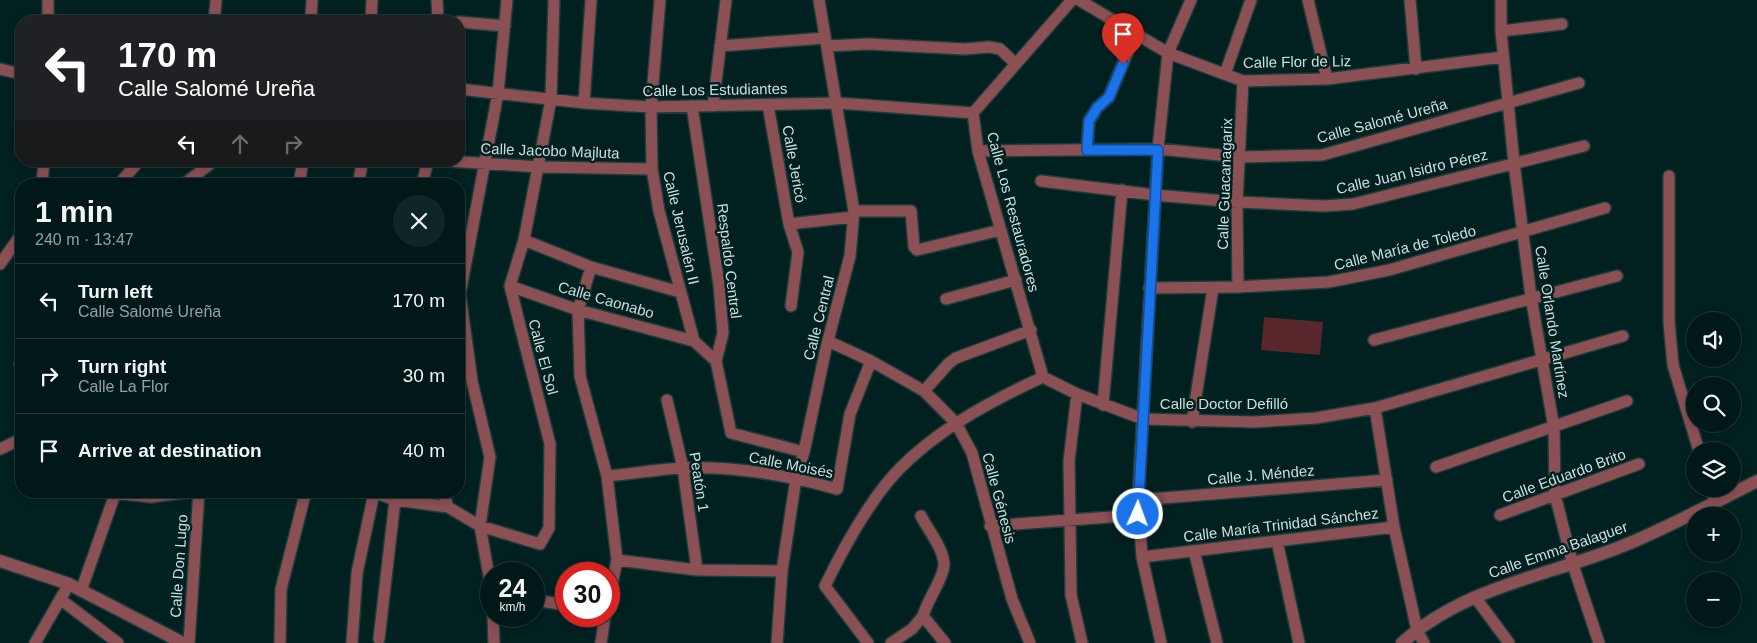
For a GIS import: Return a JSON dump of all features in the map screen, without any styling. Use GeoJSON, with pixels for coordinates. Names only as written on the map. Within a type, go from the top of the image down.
{"type":"FeatureCollection","features":[{"type":"Feature","properties":{"kind":"street"},"geometry":{"type":"LineString","coordinates":[[48,0],[48,15]]}},
{"type":"Feature","properties":{"kind":"street"},"geometry":{"type":"LineString","coordinates":[[311,15],[312,0]]}},
{"type":"Feature","properties":{"kind":"street"},"geometry":{"type":"LineString","coordinates":[[371,15],[372,0]]}},
{"type":"Feature","properties":{"kind":"street"},"geometry":{"type":"LineString","coordinates":[[437,0],[438,15]]}},
{"type":"Feature","properties":{"kind":"street"},"geometry":{"type":"LineString","coordinates":[[465,267],[498,93],[507,0]]}},
{"type":"Feature","properties":{"kind":"street"},"geometry":{"type":"LineString","coordinates":[[510,286],[524,240],[540,167],[551,100],[554,0]]}},
{"type":"Feature","properties":{"kind":"street"},"geometry":{"type":"LineString","coordinates":[[584,103],[591,0]]}},
{"type":"Feature","properties":{"kind":"street","name":"Calle Jerusalén II"},"geometry":{"type":"LineString","coordinates":[[660,0],[651,107],[652,169],[659,211],[694,340]]}},
{"type":"Feature","properties":{"kind":"street"},"geometry":{"type":"LineString","coordinates":[[714,106],[726,0]]}},
{"type":"Feature","properties":{"kind":"street","name":"Calle Central"},"geometry":{"type":"LineString","coordinates":[[777,643],[782,572],[796,478],[804,452],[828,341],[850,256],[854,214],[838,103],[819,0]]}},
{"type":"Feature","properties":{"kind":"street"},"geometry":{"type":"LineString","coordinates":[[973,113],[1072,0]]}},
{"type":"Feature","properties":{"kind":"street","name":"Calle Flor de Liz"},"geometry":{"type":"LineString","coordinates":[[1080,0],[1168,53],[1243,81],[1327,79],[1504,57]]}},
{"type":"Feature","properties":{"kind":"street"},"geometry":{"type":"LineString","coordinates":[[1161,643],[1142,557],[1138,500],[1148,288],[1158,150],[1168,53],[1191,0]]}},
{"type":"Feature","properties":{"kind":"street"},"geometry":{"type":"LineString","coordinates":[[1225,74],[1251,0]]}},
{"type":"Feature","properties":{"kind":"street"},"geometry":{"type":"LineString","coordinates":[[1308,0],[1327,79]]}},
{"type":"Feature","properties":{"kind":"street"},"geometry":{"type":"LineString","coordinates":[[1410,0],[1416,68]]}},
{"type":"Feature","properties":{"kind":"street","name":"Calle Orlando Martínez"},"geometry":{"type":"LineString","coordinates":[[1501,0],[1501,31],[1510,102],[1514,163],[1531,297],[1554,428],[1555,495],[1573,564],[1599,643]]}},
{"type":"Feature","properties":{"kind":"street"},"geometry":{"type":"LineString","coordinates":[[215,15],[216,2]]}},
{"type":"Feature","properties":{"kind":"street"},"geometry":{"type":"LineString","coordinates":[[465,22],[505,26]]}},
{"type":"Feature","properties":{"kind":"street"},"geometry":{"type":"LineString","coordinates":[[1501,31],[1562,24]]}},
{"type":"Feature","properties":{"kind":"street"},"geometry":{"type":"LineString","coordinates":[[1087,150],[1089,121],[1097,108],[1109,97],[1136,32]]}},
{"type":"Feature","properties":{"kind":"street"},"geometry":{"type":"LineString","coordinates":[[720,46],[826,42],[965,49],[989,47],[1000,49],[1016,64]]}},
{"type":"Feature","properties":{"kind":"street"},"geometry":{"type":"LineString","coordinates":[[0,70],[15,73]]}},
{"type":"Feature","properties":{"kind":"street","name":"Calle Guacanagarix"},"geometry":{"type":"LineString","coordinates":[[1238,287],[1237,202],[1243,81]]}},
{"type":"Feature","properties":{"kind":"street","name":"Calle Salomé Ureña"},"geometry":{"type":"LineString","coordinates":[[978,151],[1158,150],[1240,157],[1322,155],[1579,83]]}},
{"type":"Feature","properties":{"kind":"street","name":"Calle Los Estudiantes"},"geometry":{"type":"LineString","coordinates":[[465,90],[551,100],[651,107],[768,106],[838,103],[973,113]]}},
{"type":"Feature","properties":{"kind":"street","name":"Respaldo Central"},"geometry":{"type":"LineString","coordinates":[[692,106],[719,285],[722,332],[716,361],[731,433],[804,452]]}},
{"type":"Feature","properties":{"kind":"street","name":"Calle Jericó"},"geometry":{"type":"LineString","coordinates":[[768,106],[790,224],[854,214],[911,211],[914,247],[917,250],[1002,230]]}},
{"type":"Feature","properties":{"kind":"street","name":"Calle Los Restauradores"},"geometry":{"type":"LineString","coordinates":[[973,113],[978,151],[1043,377]]}},
{"type":"Feature","properties":{"kind":"street","name":"Calle Juan Isidro Pérez"},"geometry":{"type":"LineString","coordinates":[[1041,182],[1122,190],[1155,196],[1325,206],[1353,204],[1584,146]]}},
{"type":"Feature","properties":{"kind":"street","name":"Calle Jacobo Majluta"},"geometry":{"type":"LineString","coordinates":[[465,162],[540,167],[652,169]]}},
{"type":"Feature","properties":{"kind":"street"},"geometry":{"type":"LineString","coordinates":[[124,178],[134,167]]}},
{"type":"Feature","properties":{"kind":"street"},"geometry":{"type":"LineString","coordinates":[[192,178],[206,167]]}},
{"type":"Feature","properties":{"kind":"street"},"geometry":{"type":"LineString","coordinates":[[1669,176],[1669,322],[1673,365],[1696,442]]}},
{"type":"Feature","properties":{"kind":"street"},"geometry":{"type":"LineString","coordinates":[[1103,405],[1122,190]]}},
{"type":"Feature","properties":{"kind":"street","name":"Calle María de Toledo"},"geometry":{"type":"LineString","coordinates":[[1148,288],[1213,288],[1329,282],[1388,270],[1605,208]]}},
{"type":"Feature","properties":{"kind":"street"},"geometry":{"type":"LineString","coordinates":[[790,224],[798,252],[791,306]]}},
{"type":"Feature","properties":{"kind":"street"},"geometry":{"type":"LineString","coordinates":[[524,240],[590,267],[680,292]]}},
{"type":"Feature","properties":{"kind":"street"},"geometry":{"type":"LineString","coordinates":[[0,264],[15,243]]}},
{"type":"Feature","properties":{"kind":"street"},"geometry":{"type":"LineString","coordinates":[[590,267],[578,310],[580,376],[607,476],[617,560],[697,570],[782,572]]}},
{"type":"Feature","properties":{"kind":"street"},"geometry":{"type":"LineString","coordinates":[[1374,340],[1531,297],[1617,276]]}},
{"type":"Feature","properties":{"kind":"street"},"geometry":{"type":"LineString","coordinates":[[946,299],[1016,280]]}},
{"type":"Feature","properties":{"kind":"street","name":"Calle El Sol"},"geometry":{"type":"LineString","coordinates":[[389,498],[448,507],[480,526],[540,544],[549,528],[550,444],[510,286]]}},
{"type":"Feature","properties":{"kind":"street","name":"Calle Caonabo"},"geometry":{"type":"LineString","coordinates":[[510,286],[578,310],[694,340]]}},
{"type":"Feature","properties":{"kind":"street"},"geometry":{"type":"LineString","coordinates":[[1192,422],[1213,288]]}},
{"type":"Feature","properties":{"kind":"street"},"geometry":{"type":"LineString","coordinates":[[465,330],[472,381],[490,457],[480,526],[486,562]]}},
{"type":"Feature","properties":{"kind":"street"},"geometry":{"type":"LineString","coordinates":[[924,391],[949,362],[956,358],[1031,330]]}},
{"type":"Feature","properties":{"kind":"street","name":"Calle Doctor Defilló"},"geometry":{"type":"LineString","coordinates":[[1043,377],[1103,405],[1143,419],[1192,422],[1255,422],[1316,418],[1375,408],[1623,336]]}},
{"type":"Feature","properties":{"kind":"street"},"geometry":{"type":"LineString","coordinates":[[694,340],[716,361]]}},
{"type":"Feature","properties":{"kind":"street","name":"Calle Génesis"},"geometry":{"type":"LineString","coordinates":[[828,341],[871,361],[924,391],[956,423],[972,454],[990,526],[1012,599],[1030,643]]}},
{"type":"Feature","properties":{"kind":"street","name":"Calle Moisés"},"geometry":{"type":"LineString","coordinates":[[607,476],[683,468],[751,470],[796,478],[837,490],[850,414],[871,361]]}},
{"type":"Feature","properties":{"kind":"street"},"geometry":{"type":"LineString","coordinates":[[868,643],[825,586],[837,560],[886,485],[914,456],[956,423],[1008,393],[1043,377]]}},
{"type":"Feature","properties":{"kind":"street"},"geometry":{"type":"LineString","coordinates":[[1077,394],[1069,461],[1071,595],[1082,643]]}},
{"type":"Feature","properties":{"kind":"street","name":"Peatón 1"},"geometry":{"type":"LineString","coordinates":[[667,400],[683,468],[697,570]]}},
{"type":"Feature","properties":{"kind":"street"},"geometry":{"type":"LineString","coordinates":[[1436,467],[1627,402]]}},
{"type":"Feature","properties":{"kind":"street"},"geometry":{"type":"LineString","coordinates":[[1375,408],[1394,527],[1417,630],[1424,643]]}},
{"type":"Feature","properties":{"kind":"street"},"geometry":{"type":"LineString","coordinates":[[0,449],[15,442]]}},
{"type":"Feature","properties":{"kind":"street","name":"Calle Eduardo Brito"},"geometry":{"type":"LineString","coordinates":[[1500,515],[1639,464]]}},
{"type":"Feature","properties":{"kind":"street","name":"Calle J. Méndez"},"geometry":{"type":"LineString","coordinates":[[1138,500],[1387,480]]}},
{"type":"Feature","properties":{"kind":"street","name":"Calle Emma Balaguer"},"geometry":{"type":"LineString","coordinates":[[1402,643],[1417,630],[1475,597],[1517,580],[1573,564],[1631,543],[1757,481]]}},
{"type":"Feature","properties":{"kind":"street"},"geometry":{"type":"LineString","coordinates":[[1713,497],[1715,502]]}},
{"type":"Feature","properties":{"kind":"street"},"geometry":{"type":"LineString","coordinates":[[81,591],[114,498]]}},
{"type":"Feature","properties":{"kind":"street","name":"Calle Don Lugo"},"geometry":{"type":"LineString","coordinates":[[189,643],[198,498]]}},
{"type":"Feature","properties":{"kind":"street"},"geometry":{"type":"LineString","coordinates":[[280,643],[281,589],[304,498]]}},
{"type":"Feature","properties":{"kind":"street"},"geometry":{"type":"LineString","coordinates":[[352,643],[357,573],[371,498]]}},
{"type":"Feature","properties":{"kind":"street"},"geometry":{"type":"LineString","coordinates":[[445,498],[448,507]]}},
{"type":"Feature","properties":{"kind":"street"},"geometry":{"type":"LineString","coordinates":[[379,639],[395,500]]}},
{"type":"Feature","properties":{"kind":"street"},"geometry":{"type":"LineString","coordinates":[[990,526],[1138,514]]}},
{"type":"Feature","properties":{"kind":"street"},"geometry":{"type":"LineString","coordinates":[[891,643],[912,629],[923,616],[925,606],[944,565],[940,550],[920,516]]}},
{"type":"Feature","properties":{"kind":"street","name":"Calle María Trinidad Sánchez"},"geometry":{"type":"LineString","coordinates":[[1142,557],[1394,527]]}},
{"type":"Feature","properties":{"kind":"street"},"geometry":{"type":"LineString","coordinates":[[1277,541],[1299,643]]}},
{"type":"Feature","properties":{"kind":"street"},"geometry":{"type":"LineString","coordinates":[[1194,551],[1217,643]]}},
{"type":"Feature","properties":{"kind":"street"},"geometry":{"type":"LineString","coordinates":[[0,561],[68,584],[183,643]]}},
{"type":"Feature","properties":{"kind":"street"},"geometry":{"type":"LineString","coordinates":[[35,643],[68,584]]}},
{"type":"Feature","properties":{"kind":"street"},"geometry":{"type":"LineString","coordinates":[[1475,597],[1509,643]]}},
{"type":"Feature","properties":{"kind":"street"},"geometry":{"type":"LineString","coordinates":[[60,598],[118,643]]}},
{"type":"Feature","properties":{"kind":"street"},"geometry":{"type":"LineString","coordinates":[[923,616],[945,643]]}},
{"type":"Feature","properties":{"kind":"street"},"geometry":{"type":"LineString","coordinates":[[493,627],[494,643]]}},
{"type":"Feature","properties":{"kind":"street"},"geometry":{"type":"LineString","coordinates":[[601,643],[603,627]]}},
{"type":"Feature","properties":{"kind":"shaded area"},"geometry":{"type":"Polygon","coordinates":[[[1264,317],[1323,322],[1320,355],[1261,350],[1264,317]]]}},
{"type":"Feature","properties":{"kind":"route"},"geometry":{"type":"LineString","coordinates":[[1123,64],[1109,97],[1097,108],[1089,121],[1087,150],[1158,150],[1148,288],[1138,514]]}}]}
